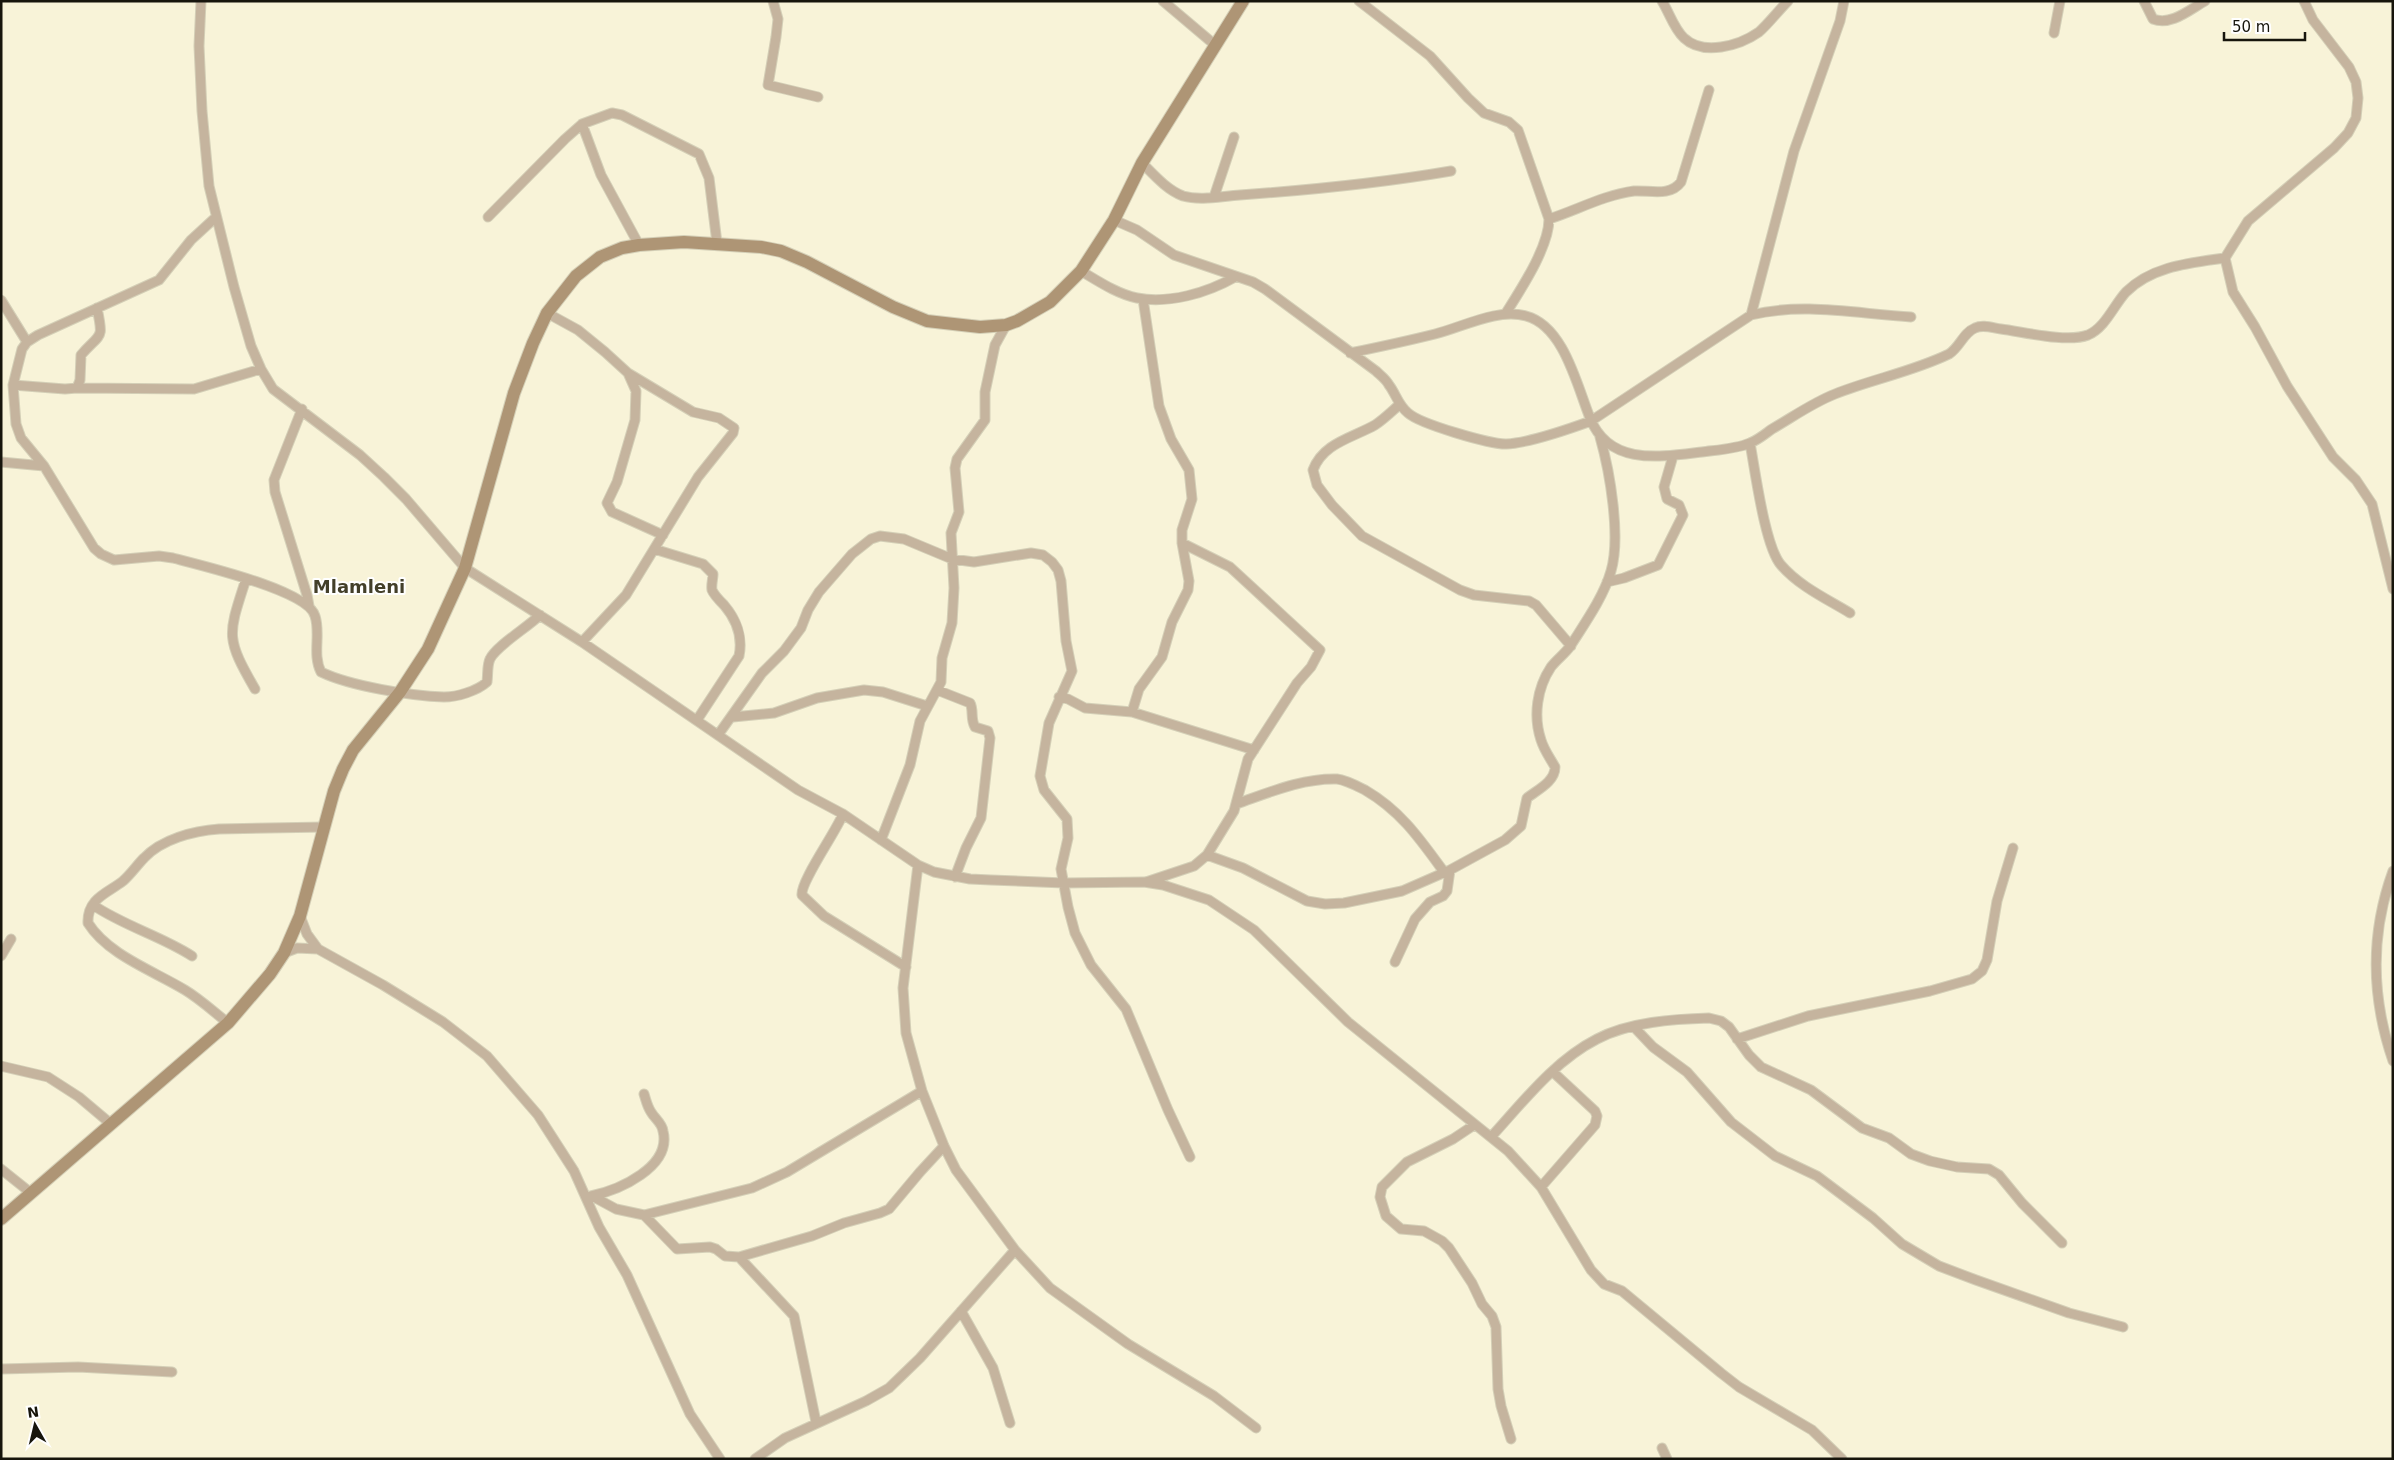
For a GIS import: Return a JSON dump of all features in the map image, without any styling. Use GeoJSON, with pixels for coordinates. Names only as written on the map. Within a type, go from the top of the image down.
{"type":"FeatureCollection","features":[{"type":"Feature","properties":{"kind":"main road"},"geometry":{"type":"LineString","coordinates":[[1,1219],[228,1023],[270,974],[284,953],[300,916],[334,791],[353,750],[400,692],[428,649],[465,568],[514,393],[547,313],[576,276],[600,257],[622,248],[670,242],[717,243],[761,247],[781,252],[835,275],[892,307],[927,321],[980,326],[1006,325],[1030,316],[1050,302],[1081,271],[1114,220],[1142,163],[1242,1]]}},
{"type":"Feature","properties":{"kind":"street"},"geometry":{"type":"LineString","coordinates":[[774,1],[778,19],[768,84],[818,97]]}},
{"type":"Feature","properties":{"kind":"street"},"geometry":{"type":"LineString","coordinates":[[1163,1],[1214,45]]}},
{"type":"Feature","properties":{"kind":"street"},"geometry":{"type":"LineString","coordinates":[[1359,1],[1430,56],[1468,98],[1484,112],[1509,122],[1518,130],[1549,219],[1545,240],[1506,313]]}},
{"type":"Feature","properties":{"kind":"street"},"geometry":{"type":"LineString","coordinates":[[1662,1],[1682,36],[1690,43],[1706,48],[1742,40],[1759,32],[1788,1]]}},
{"type":"Feature","properties":{"kind":"street"},"geometry":{"type":"LineString","coordinates":[[1751,315],[1794,151],[1840,21],[1844,1]]}},
{"type":"Feature","properties":{"kind":"street"},"geometry":{"type":"LineString","coordinates":[[2054,33],[2060,1]]}},
{"type":"Feature","properties":{"kind":"street"},"geometry":{"type":"LineString","coordinates":[[2144,1],[2153,19],[2159,21],[2172,20],[2205,1]]}},
{"type":"Feature","properties":{"kind":"street"},"geometry":{"type":"LineString","coordinates":[[2304,1],[2313,20],[2349,67],[2356,82],[2358,98],[2356,118],[2348,133],[2334,148],[2248,221],[2225,258],[2233,292],[2255,327],[2287,386],[2333,457],[2356,480],[2372,504],[2393,589]]}},
{"type":"Feature","properties":{"kind":"street"},"geometry":{"type":"LineString","coordinates":[[199,4],[202,111],[207,167],[216,218],[243,319],[261,368],[273,389],[360,455],[384,477],[406,499],[465,568],[582,642],[798,790],[843,814],[918,865],[934,872],[970,879],[1064,883],[1144,882],[1163,885],[1209,900],[1254,930],[1348,1022],[1508,1151],[1541,1187],[1566,1226],[1580,1254],[1600,1280],[1622,1291],[1739,1387],[1812,1430],[1842,1459]]}},
{"type":"Feature","properties":{"kind":"street"},"geometry":{"type":"LineString","coordinates":[[1549,219],[1624,193],[1664,192],[1677,187],[1681,182],[1709,90]]}},
{"type":"Feature","properties":{"kind":"street"},"geometry":{"type":"LineString","coordinates":[[488,217],[565,138],[582,124],[612,113],[622,115],[699,154],[709,178],[717,243]]}},
{"type":"Feature","properties":{"kind":"street"},"geometry":{"type":"LineString","coordinates":[[582,124],[601,176],[639,245]]}},
{"type":"Feature","properties":{"kind":"street"},"geometry":{"type":"LineString","coordinates":[[1214,197],[1234,137]]}},
{"type":"Feature","properties":{"kind":"street"},"geometry":{"type":"LineString","coordinates":[[1142,163],[1162,183],[1183,196],[1214,197],[1319,189],[1451,171]]}},
{"type":"Feature","properties":{"kind":"street"},"geometry":{"type":"LineString","coordinates":[[216,218],[191,240],[159,280],[146,288],[97,308],[27,342],[19,358],[13,385],[17,431],[44,466],[94,548],[106,558],[114,560],[166,557],[246,579],[288,593],[309,606],[316,616],[317,658],[321,672],[349,681],[400,692],[445,697],[482,688],[487,682],[490,659],[497,648],[528,627],[540,615]]}},
{"type":"Feature","properties":{"kind":"street"},"geometry":{"type":"LineString","coordinates":[[1114,220],[1137,230],[1174,255],[1235,278],[1253,282],[1265,289],[1376,371],[1389,384],[1399,405],[1408,414],[1425,423],[1504,444],[1591,421],[1751,315],[1772,310],[1795,309],[1911,316]]}},
{"type":"Feature","properties":{"kind":"street"},"geometry":{"type":"LineString","coordinates":[[1350,353],[1396,344],[1506,313],[1531,318],[1546,326],[1554,335],[1567,360],[1591,421],[1608,443],[1630,454],[1645,457],[1673,456],[1750,443],[1808,406],[1836,393],[1891,376],[1949,354],[1957,347],[1967,332],[1973,328],[1984,326],[2052,336],[2077,337],[2088,334],[2097,329],[2126,292],[2151,274],[2188,264],[2225,258]]}},
{"type":"Feature","properties":{"kind":"street"},"geometry":{"type":"LineString","coordinates":[[1081,271],[1120,292],[1143,299],[1180,297],[1210,289],[1235,278]]}},
{"type":"Feature","properties":{"kind":"street"},"geometry":{"type":"LineString","coordinates":[[1132,712],[1139,689],[1162,657],[1172,622],[1188,590],[1189,581],[1182,543],[1182,530],[1192,499],[1189,470],[1171,439],[1159,406],[1143,299]]}},
{"type":"Feature","properties":{"kind":"street"},"geometry":{"type":"LineString","coordinates":[[1,300],[27,342]]}},
{"type":"Feature","properties":{"kind":"street"},"geometry":{"type":"LineString","coordinates":[[77,388],[80,380],[81,355],[96,342],[101,331],[97,308]]}},
{"type":"Feature","properties":{"kind":"street"},"geometry":{"type":"LineString","coordinates":[[547,313],[578,330],[628,373],[693,412],[720,418],[734,428],[729,439],[698,477],[626,595],[582,642]]}},
{"type":"Feature","properties":{"kind":"street"},"geometry":{"type":"LineString","coordinates":[[881,840],[902,790],[910,765],[915,738],[928,706],[941,682],[942,658],[952,623],[951,533],[959,512],[954,468],[957,459],[985,420],[985,392],[995,346],[1006,325]]}},
{"type":"Feature","properties":{"kind":"street"},"geometry":{"type":"LineString","coordinates":[[13,385],[55,389],[194,389],[261,368]]}},
{"type":"Feature","properties":{"kind":"street"},"geometry":{"type":"LineString","coordinates":[[628,373],[637,395],[634,407],[635,420],[616,482],[608,499],[608,507],[620,516],[663,535]]}},
{"type":"Feature","properties":{"kind":"street"},"geometry":{"type":"LineString","coordinates":[[1399,405],[1375,424],[1323,452],[1312,470],[1317,485],[1332,505],[1362,536],[1460,590],[1474,595],[1529,601],[1536,605],[1570,646]]}},
{"type":"Feature","properties":{"kind":"street"},"geometry":{"type":"LineString","coordinates":[[302,410],[274,480],[275,492],[309,606]]}},
{"type":"Feature","properties":{"kind":"street"},"geometry":{"type":"LineString","coordinates":[[1207,855],[1243,868],[1277,887],[1306,900],[1325,904],[1354,901],[1402,891],[1447,871],[1516,832],[1523,820],[1527,798],[1543,787],[1555,771],[1555,767],[1541,740],[1537,716],[1540,690],[1551,668],[1570,646],[1607,582],[1615,555],[1617,535],[1604,450],[1598,432]]}},
{"type":"Feature","properties":{"kind":"street"},"geometry":{"type":"LineString","coordinates":[[1750,443],[1768,533],[1779,564],[1793,578],[1850,613]]}},
{"type":"Feature","properties":{"kind":"street"},"geometry":{"type":"LineString","coordinates":[[1607,582],[1654,567],[1664,555],[1684,515],[1679,505],[1666,499],[1664,491],[1673,456]]}},
{"type":"Feature","properties":{"kind":"street"},"geometry":{"type":"LineString","coordinates":[[1,462],[44,466]]}},
{"type":"Feature","properties":{"kind":"street"},"geometry":{"type":"LineString","coordinates":[[718,735],[733,717],[762,674],[784,651],[801,628],[808,610],[819,592],[852,554],[871,539],[880,536],[904,539],[952,559],[983,562],[1031,553],[1043,555],[1052,562],[1061,581],[1066,641],[1072,671],[1048,723],[1040,776],[1044,790],[1067,820],[1068,838],[1061,869],[1070,916],[1082,949],[1106,986],[1118,997],[1126,1009],[1168,1110],[1190,1157]]}},
{"type":"Feature","properties":{"kind":"street"},"geometry":{"type":"LineString","coordinates":[[1144,882],[1194,866],[1207,855],[1234,811],[1248,759],[1320,650],[1230,567],[1182,543]]}},
{"type":"Feature","properties":{"kind":"street"},"geometry":{"type":"LineString","coordinates":[[654,549],[703,564],[712,574],[714,594],[733,616],[736,624],[741,648],[739,656],[697,720]]}},
{"type":"Feature","properties":{"kind":"street"},"geometry":{"type":"LineString","coordinates":[[246,579],[232,625],[232,642],[239,662],[255,689]]}},
{"type":"Feature","properties":{"kind":"street"},"geometry":{"type":"LineString","coordinates":[[733,717],[774,713],[818,698],[864,690],[883,692],[928,706]]}},
{"type":"Feature","properties":{"kind":"street"},"geometry":{"type":"LineString","coordinates":[[937,690],[970,703],[974,726],[988,731],[990,738],[985,770],[982,818],[966,848],[955,877]]}},
{"type":"Feature","properties":{"kind":"street"},"geometry":{"type":"LineString","coordinates":[[1060,697],[1072,700],[1085,708],[1132,712],[1165,724],[1254,750]]}},
{"type":"Feature","properties":{"kind":"street"},"geometry":{"type":"LineString","coordinates":[[1236,804],[1291,786],[1339,779],[1358,786],[1381,799],[1406,821],[1447,871],[1447,891],[1443,896],[1430,902],[1415,919],[1395,962]]}},
{"type":"Feature","properties":{"kind":"street"},"geometry":{"type":"LineString","coordinates":[[843,814],[836,830],[803,884],[802,895],[824,916],[906,967]]}},
{"type":"Feature","properties":{"kind":"street"},"geometry":{"type":"LineString","coordinates":[[228,1023],[185,990],[132,962],[112,947],[88,923],[88,918],[94,905],[103,892],[121,883],[150,853],[180,837],[202,830],[325,827]]}},
{"type":"Feature","properties":{"kind":"street"},"geometry":{"type":"LineString","coordinates":[[1737,1039],[1808,1016],[1930,992],[1972,979],[1982,971],[1987,960],[1996,901],[2013,848]]}},
{"type":"Feature","properties":{"kind":"street"},"geometry":{"type":"LineString","coordinates":[[918,865],[903,1007],[906,1033],[922,1091],[944,1146],[956,1170],[1014,1250],[1050,1288],[1128,1344],[1214,1396],[1256,1428]]}},
{"type":"Feature","properties":{"kind":"street"},"geometry":{"type":"LineString","coordinates":[[2393,871],[2381,905],[2376,933],[2381,1021],[2393,1061]]}},
{"type":"Feature","properties":{"kind":"street"},"geometry":{"type":"LineString","coordinates":[[94,905],[129,926],[163,939],[192,956]]}},
{"type":"Feature","properties":{"kind":"street"},"geometry":{"type":"LineString","coordinates":[[300,916],[307,934],[318,949],[442,1022],[487,1056],[543,1121],[589,1196],[599,1227],[646,1313],[690,1414],[720,1459]]}},
{"type":"Feature","properties":{"kind":"street"},"geometry":{"type":"LineString","coordinates":[[1,956],[11,939]]}},
{"type":"Feature","properties":{"kind":"street"},"geometry":{"type":"LineString","coordinates":[[284,953],[297,948],[318,949]]}},
{"type":"Feature","properties":{"kind":"street"},"geometry":{"type":"LineString","coordinates":[[1491,1137],[1552,1072],[1596,1039],[1634,1027],[1709,1018],[1721,1020],[1729,1027],[1748,1055],[1761,1067],[1811,1090],[1862,1128],[1889,1138],[1911,1154],[1930,1161],[1957,1167],[1989,1169],[2000,1175],[2022,1203],[2062,1243]]}},
{"type":"Feature","properties":{"kind":"street"},"geometry":{"type":"LineString","coordinates":[[1634,1027],[1653,1047],[1687,1072],[1738,1128],[1775,1156],[1817,1176],[1873,1218],[1902,1244],[1939,1266],[1976,1280],[2069,1313],[2123,1327]]}},
{"type":"Feature","properties":{"kind":"street"},"geometry":{"type":"LineString","coordinates":[[1,1066],[48,1077],[79,1097],[111,1124]]}},
{"type":"Feature","properties":{"kind":"street"},"geometry":{"type":"LineString","coordinates":[[1541,1187],[1595,1125],[1597,1116],[1595,1111],[1552,1072]]}},
{"type":"Feature","properties":{"kind":"street"},"geometry":{"type":"LineString","coordinates":[[589,1196],[616,1209],[644,1215],[752,1188],[771,1180],[871,1124],[922,1091]]}},
{"type":"Feature","properties":{"kind":"street"},"geometry":{"type":"LineString","coordinates":[[589,1196],[620,1187],[642,1174],[658,1160],[664,1146],[664,1131],[651,1112],[644,1094]]}},
{"type":"Feature","properties":{"kind":"street"},"geometry":{"type":"LineString","coordinates":[[1474,1125],[1454,1139],[1406,1162],[1382,1187],[1380,1196],[1386,1216],[1401,1229],[1424,1231],[1432,1234],[1449,1248],[1472,1283],[1482,1304],[1492,1316],[1496,1327],[1501,1406],[1511,1439]]}},
{"type":"Feature","properties":{"kind":"street"},"geometry":{"type":"LineString","coordinates":[[644,1215],[677,1249],[710,1247],[725,1256],[739,1257],[812,1236],[844,1223],[886,1211],[944,1146]]}},
{"type":"Feature","properties":{"kind":"street"},"geometry":{"type":"LineString","coordinates":[[1,1169],[32,1193]]}},
{"type":"Feature","properties":{"kind":"street"},"geometry":{"type":"LineString","coordinates":[[755,1459],[785,1438],[816,1422],[866,1401],[889,1388],[920,1358],[1014,1250]]}},
{"type":"Feature","properties":{"kind":"street"},"geometry":{"type":"LineString","coordinates":[[739,1257],[794,1316],[816,1422]]}},
{"type":"Feature","properties":{"kind":"street"},"geometry":{"type":"LineString","coordinates":[[961,1311],[993,1368],[1010,1423]]}},
{"type":"Feature","properties":{"kind":"street"},"geometry":{"type":"LineString","coordinates":[[1,1369],[87,1367],[172,1372]]}},
{"type":"Feature","properties":{"kind":"street"},"geometry":{"type":"LineString","coordinates":[[1662,1448],[1667,1459]]}},
{"type":"Feature","properties":{"kind":"district","name":"Mlamleni"},"geometry":{"type":"Point","coordinates":[359,587]}}]}
